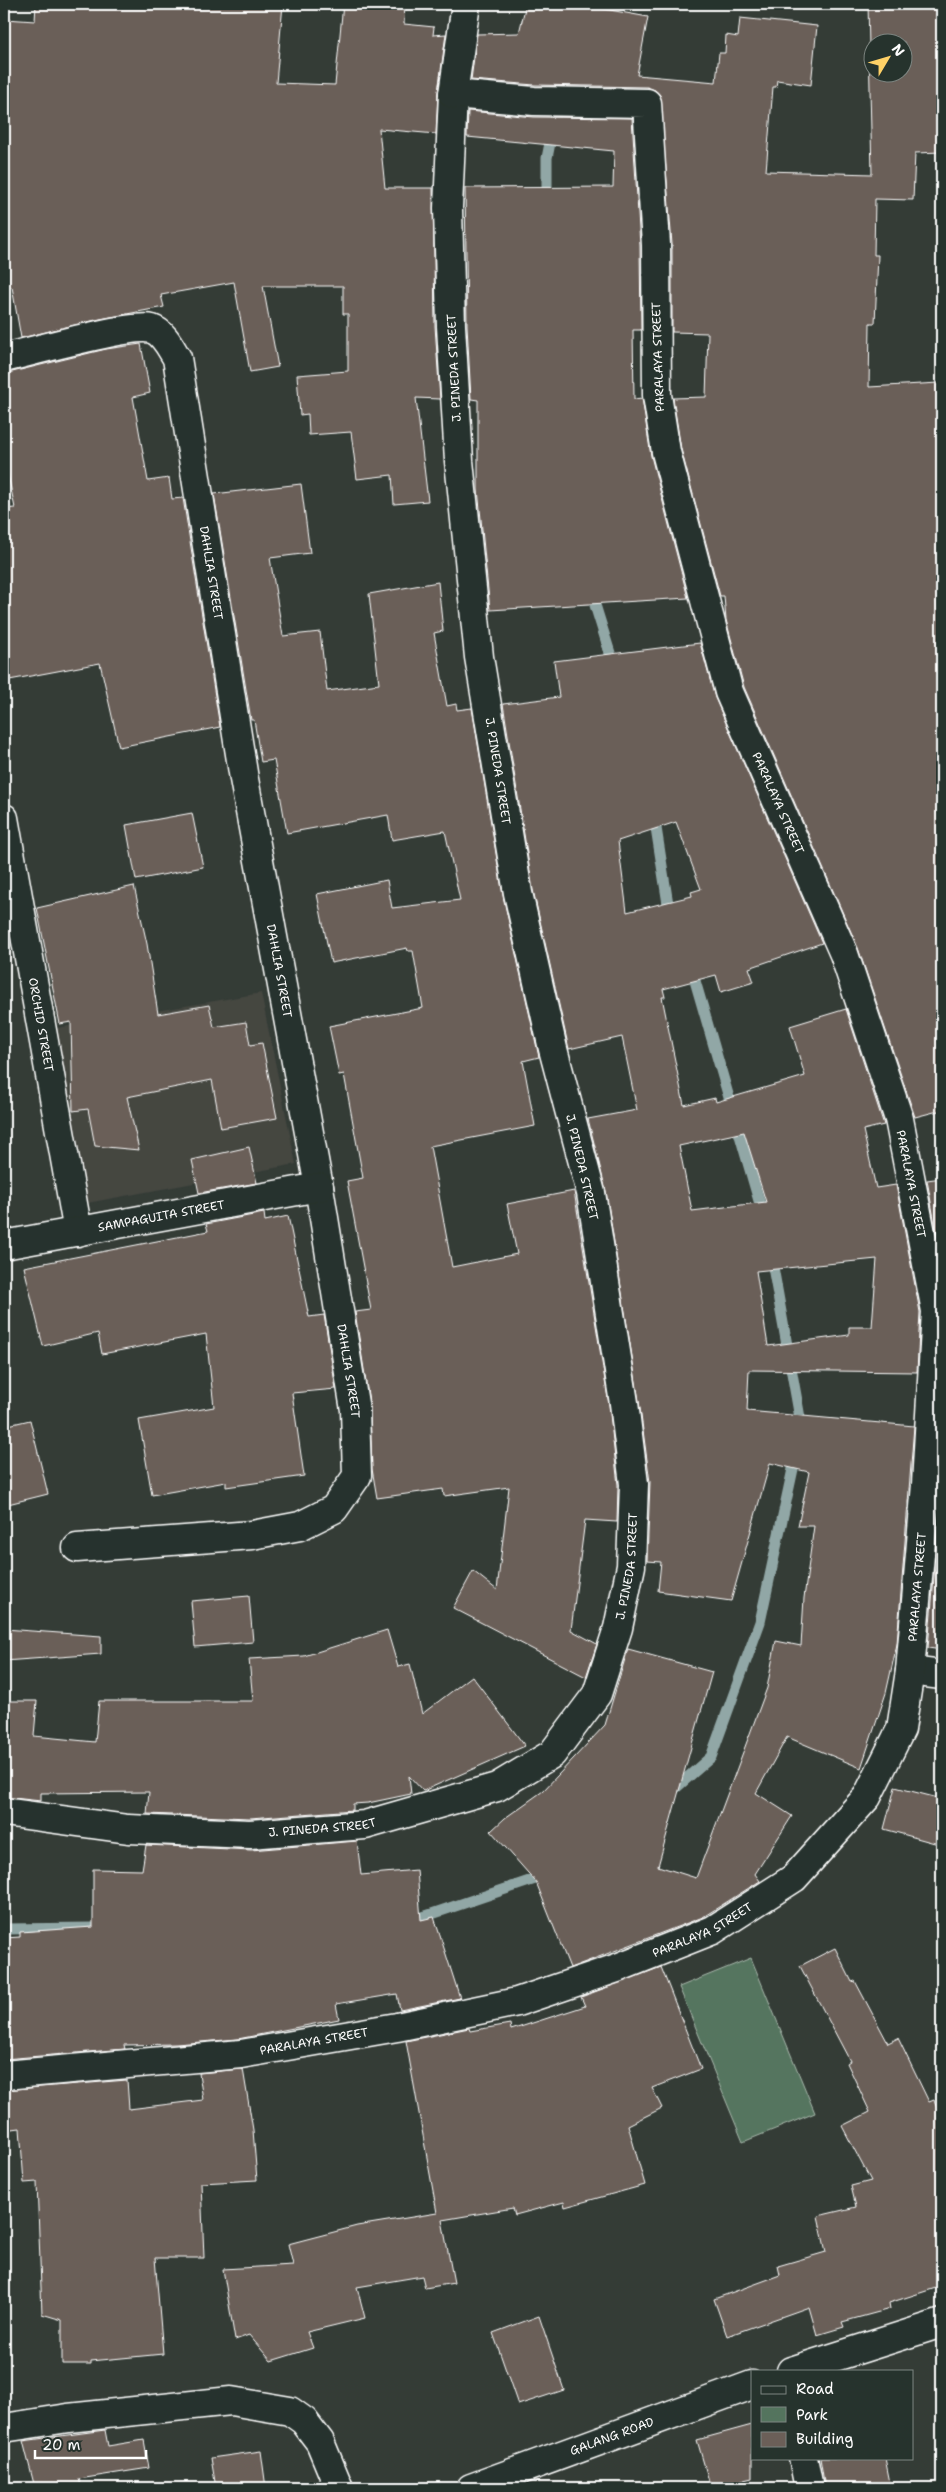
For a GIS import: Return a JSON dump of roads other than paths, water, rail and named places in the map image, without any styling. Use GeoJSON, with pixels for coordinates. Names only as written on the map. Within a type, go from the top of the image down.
{"type":"FeatureCollection","features":[{"type":"Feature","properties":{"kind":"street","name":"J. PINEDA STREET"},"geometry":{"type":"LineString","coordinates":[[4,1812],[128,1829],[250,1834],[365,1824],[497,1787],[552,1754],[597,1694],[618,1628],[631,1566],[634,1484],[624,1403],[591,1193],[553,1049],[518,892],[479,657],[459,461],[451,326],[448,208],[453,94],[466,4]]}},
{"type":"Feature","properties":{"kind":"street","name":"PARALAYA STREET"},"geometry":{"type":"LineString","coordinates":[[4,2075],[242,2054],[397,2027],[516,2002],[617,1968],[713,1930],[794,1878],[867,1797],[901,1729],[910,1671],[926,1484],[936,1311],[899,1119],[844,954],[729,692],[666,452],[657,395],[656,245],[647,103],[534,101],[453,94]]}},
{"type":"Feature","properties":{"kind":"street","name":"DAHLIA STREET"},"geometry":{"type":"LineString","coordinates":[[4,358],[129,329],[152,329],[165,338],[176,358],[244,779],[319,1187],[355,1410],[357,1476],[334,1509],[300,1526],[252,1535],[77,1548]]}},
{"type":"Feature","properties":{"kind":"street","name":"ORCHID STREET"},"geometry":{"type":"LineString","coordinates":[[4,818],[78,1232]]}},
{"type":"Feature","properties":{"kind":"street","name":"SAMPAGUITA STREET"},"geometry":{"type":"LineString","coordinates":[[4,1245],[319,1187]]}},
{"type":"Feature","properties":{"kind":"street"},"geometry":{"type":"LineString","coordinates":[[910,1671],[942,1675]]}},
{"type":"Feature","properties":{"kind":"street"},"geometry":{"type":"LineString","coordinates":[[794,2370],[942,2323]]}},
{"type":"Feature","properties":{"kind":"street","name":"GALANG ROAD"},"geometry":{"type":"LineString","coordinates":[[471,2488],[751,2385]]}},
{"type":"Feature","properties":{"kind":"street"},"geometry":{"type":"LineString","coordinates":[[4,2428],[68,2418],[231,2401],[290,2411],[304,2421],[320,2442],[339,2488]]}},
{"type":"Feature","properties":{"kind":"street"},"geometry":{"type":"LineString","coordinates":[[803,2460],[809,2488]]}},
{"type":"Feature","properties":{"kind":"waterway"},"geometry":{"type":"LineString","coordinates":[[547,203],[547,158],[556,113]]}},
{"type":"Feature","properties":{"kind":"waterway"},"geometry":{"type":"LineString","coordinates":[[590,589],[615,669]]}},
{"type":"Feature","properties":{"kind":"waterway"},"geometry":{"type":"LineString","coordinates":[[654,815],[668,904],[673,917]]}},
{"type":"Feature","properties":{"kind":"waterway"},"geometry":{"type":"LineString","coordinates":[[691,967],[764,1218]]}},
{"type":"Feature","properties":{"kind":"waterway"},"geometry":{"type":"LineString","coordinates":[[771,1256],[802,1429]]}},
{"type":"Feature","properties":{"kind":"waterway"},"geometry":{"type":"LineString","coordinates":[[670,1793],[711,1757],[760,1622],[796,1455]]}},
{"type":"Feature","properties":{"kind":"waterway"},"geometry":{"type":"LineString","coordinates":[[408,1922],[547,1875]]}},
{"type":"Feature","properties":{"kind":"waterway"},"geometry":{"type":"LineString","coordinates":[[4,1929],[93,1928]]}}]}
